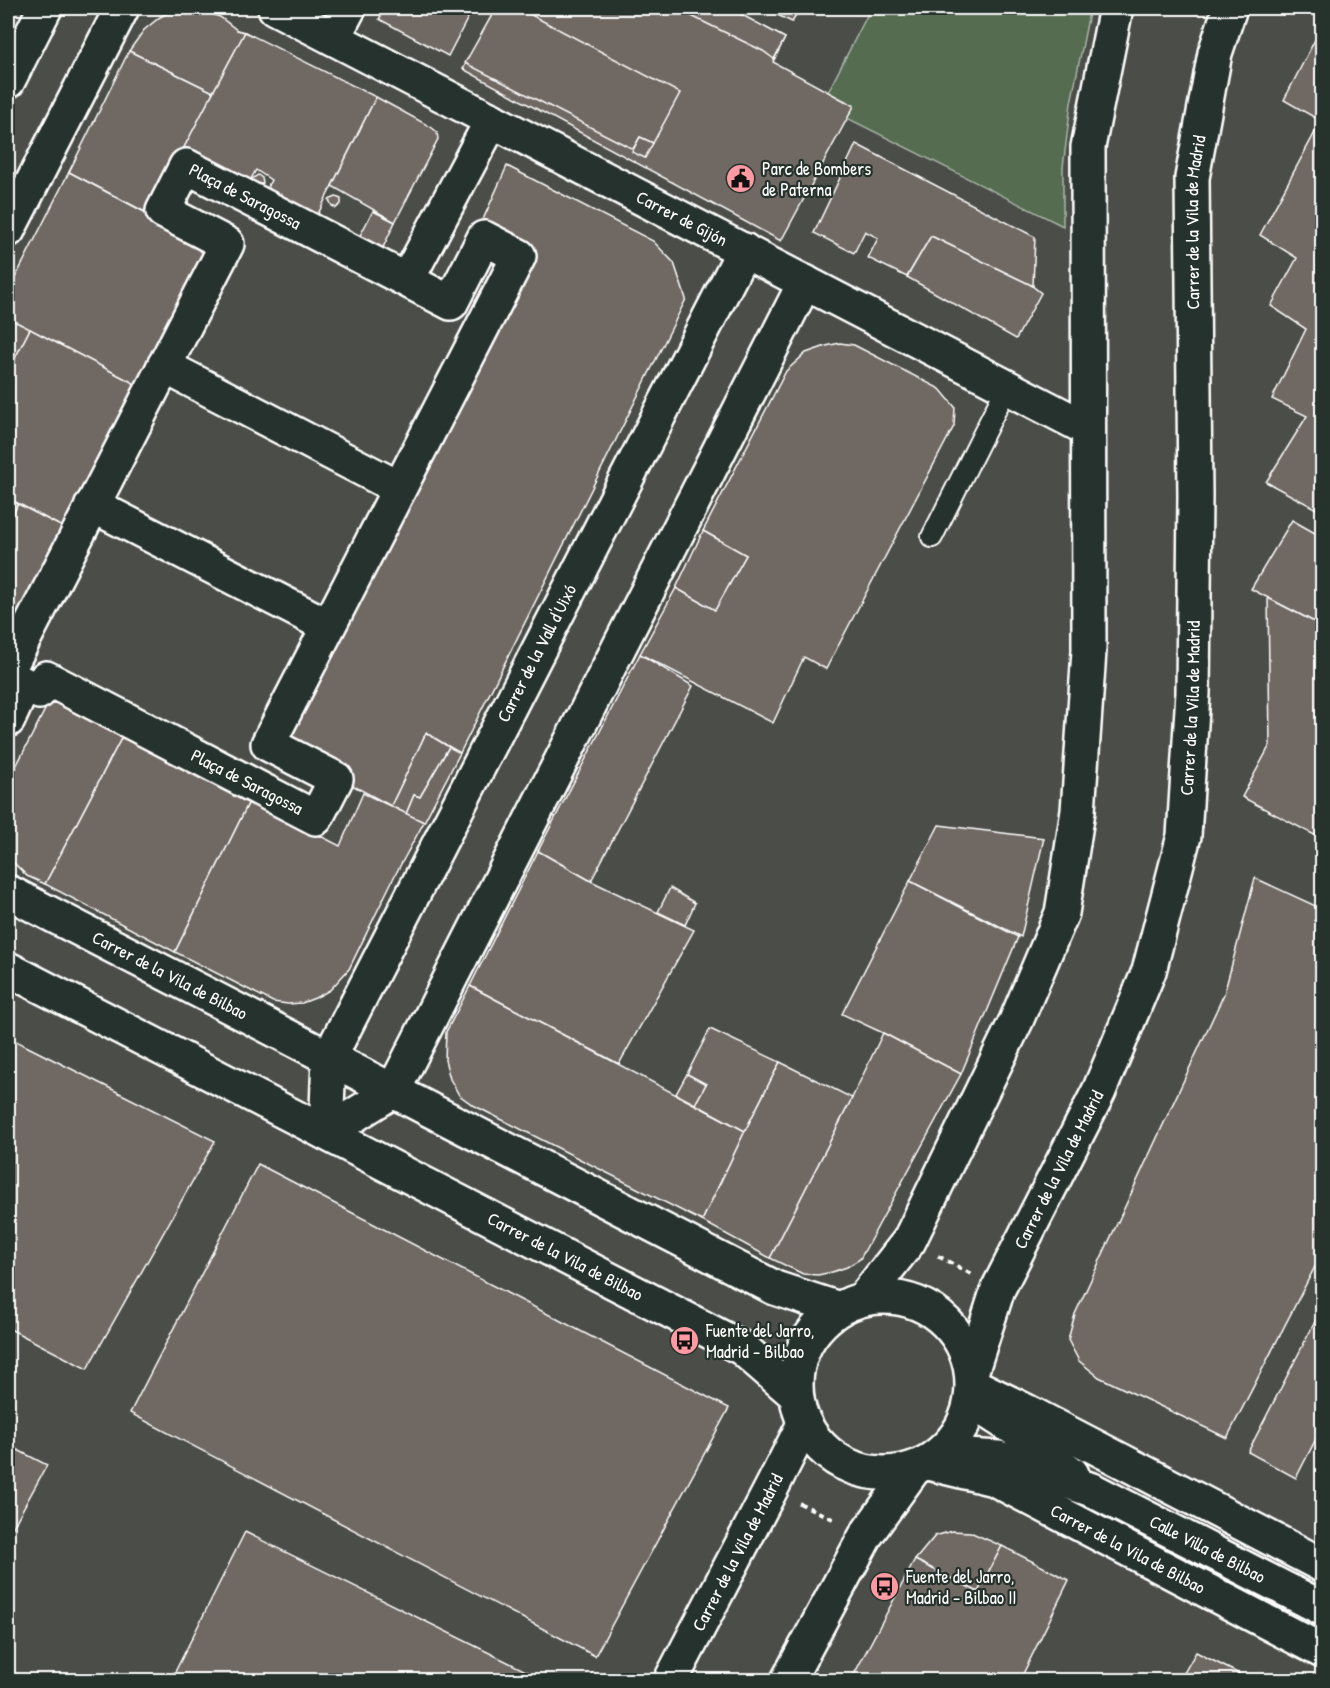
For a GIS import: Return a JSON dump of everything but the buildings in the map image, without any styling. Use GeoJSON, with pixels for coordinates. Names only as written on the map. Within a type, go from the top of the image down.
{"type":"FeatureCollection","features":[{"type":"Feature","properties":{"kind":"street"},"geometry":{"type":"LineString","coordinates":[[8,81],[45,8]]}},
{"type":"Feature","properties":{"kind":"street"},"geometry":{"type":"LineString","coordinates":[[8,231],[122,8]]}},
{"type":"Feature","properties":{"kind":"street","name":"Carrer de Gijón"},"geometry":{"type":"LineString","coordinates":[[275,8],[1089,429]]}},
{"type":"Feature","properties":{"kind":"street"},"geometry":{"type":"LineString","coordinates":[[333,38],[349,8]]}},
{"type":"Feature","properties":{"kind":"street"},"geometry":{"type":"LineString","coordinates":[[927,1462],[870,1473],[831,1457],[799,1409],[803,1345],[851,1303],[909,1241],[1016,1021],[1062,913],[1078,811],[1089,651],[1088,147],[1116,8]]}},
{"type":"Feature","properties":{"kind":"street","name":"Carrer de la Vila de Madrid"},"geometry":{"type":"LineString","coordinates":[[972,1386],[998,1289],[1099,1091],[1149,971],[1185,836],[1194,682],[1192,178],[1215,53],[1230,8]]}},
{"type":"Feature","properties":{"kind":"street"},"geometry":{"type":"LineString","coordinates":[[407,280],[492,120]]}},
{"type":"Feature","properties":{"kind":"street","name":"Plaça de Saragossa"},"geometry":{"type":"LineString","coordinates":[[8,720],[13,677],[92,505],[227,244],[163,211],[186,166],[451,303],[484,238],[519,256],[268,744],[336,779],[316,818],[46,678],[39,692],[13,677]]}},
{"type":"Feature","properties":{"kind":"street","name":"Carrer de la Vall d'Uixó"},"geometry":{"type":"LineString","coordinates":[[329,1058],[744,250]]}},
{"type":"Feature","properties":{"kind":"street"},"geometry":{"type":"LineString","coordinates":[[326,1133],[393,1091],[805,282]]}},
{"type":"Feature","properties":{"kind":"street"},"geometry":{"type":"LineString","coordinates":[[164,366],[399,488]]}},
{"type":"Feature","properties":{"kind":"street"},"geometry":{"type":"LineString","coordinates":[[92,505],[328,626]]}},
{"type":"Feature","properties":{"kind":"street","name":"Carrer de la Vila de Bilbao"},"geometry":{"type":"LineString","coordinates":[[8,892],[775,1288],[851,1303]]}},
{"type":"Feature","properties":{"kind":"street","name":"Carrer de la Vila de Bilbao"},"geometry":{"type":"LineString","coordinates":[[8,969],[742,1348],[799,1409]]}},
{"type":"Feature","properties":{"kind":"street"},"geometry":{"type":"LineString","coordinates":[[326,1133],[329,1058]]}},
{"type":"Feature","properties":{"kind":"street"},"geometry":{"type":"LineString","coordinates":[[788,1680],[866,1535],[927,1462],[961,1431],[972,1386],[952,1327],[912,1299],[851,1303]]}},
{"type":"Feature","properties":{"kind":"street"},"geometry":{"type":"LineString","coordinates":[[972,1386],[1026,1411],[1323,1564]]}},
{"type":"Feature","properties":{"kind":"street","name":"Calle Villa de Bilbao"},"geometry":{"type":"LineString","coordinates":[[972,1386],[1015,1429],[1092,1490]]}},
{"type":"Feature","properties":{"kind":"street","name":"Carrer de la Vila de Madrid"},"geometry":{"type":"LineString","coordinates":[[671,1680],[771,1489],[799,1409]]}},
{"type":"Feature","properties":{"kind":"street","name":"Calle Villa de Bilbao"},"geometry":{"type":"LineString","coordinates":[[927,1462],[999,1458],[1092,1490],[1323,1608]]}},
{"type":"Feature","properties":{"kind":"street","name":"Carrer de la Vila de Bilbao"},"geometry":{"type":"LineString","coordinates":[[927,1462],[994,1479],[1323,1651]]}},
{"type":"Feature","properties":{"kind":"lane"},"geometry":{"type":"LineString","coordinates":[[932,537],[1007,387]]}},
{"type":"Feature","properties":{"kind":"path"},"geometry":{"type":"LineString","coordinates":[[909,1241],[998,1289]]}},
{"type":"Feature","properties":{"kind":"path"},"geometry":{"type":"LineString","coordinates":[[771,1489],[866,1535]]}},
{"type":"Feature","properties":{"kind":"shaded area"},"geometry":{"type":"Polygon","coordinates":[[[8,8],[1322,8],[1322,1680],[8,1680],[8,8]]]}},
{"type":"Feature","properties":{"kind":"green space"},"geometry":{"type":"Polygon","coordinates":[[[871,8],[1090,8],[1071,103],[1063,167],[1063,226],[847,118],[854,105],[828,92],[871,8]]]}},
{"type":"Feature","properties":{"kind":"place","name":"Parc de Bombers de Paterna"},"geometry":{"type":"Point","coordinates":[741,179]}},
{"type":"Feature","properties":{"kind":"place","name":"Fuente del Jarro, Madrid - Bilbao"},"geometry":{"type":"Point","coordinates":[685,1341]}},
{"type":"Feature","properties":{"kind":"place","name":"Fuente del Jarro, Madrid - Bilbao II"},"geometry":{"type":"Point","coordinates":[885,1587]}}]}
